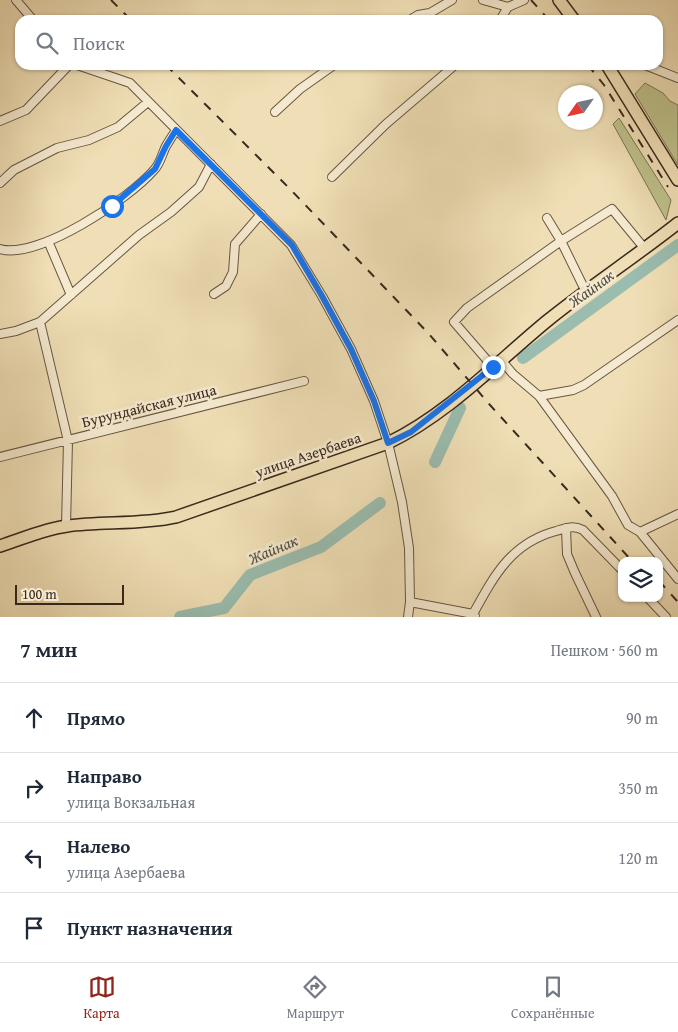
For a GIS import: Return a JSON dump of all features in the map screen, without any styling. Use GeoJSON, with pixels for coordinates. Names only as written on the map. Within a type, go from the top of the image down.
{"type":"FeatureCollection","features":[{"type":"Feature","properties":{"kind":"main road"},"geometry":{"type":"LineString","coordinates":[[559,0],[570,15]]}},
{"type":"Feature","properties":{"kind":"main road"},"geometry":{"type":"LineString","coordinates":[[610,70],[678,180]]}},
{"type":"Feature","properties":{"kind":"main road","name":"улица Азербаева"},"geometry":{"type":"LineString","coordinates":[[0,546],[66,526],[160,521],[176,517],[388,443],[411,432],[497,364],[563,308],[678,223]]}},
{"type":"Feature","properties":{"kind":"street"},"geometry":{"type":"LineString","coordinates":[[16,0],[29,15]]}},
{"type":"Feature","properties":{"kind":"street"},"geometry":{"type":"LineString","coordinates":[[432,15],[452,0]]}},
{"type":"Feature","properties":{"kind":"street"},"geometry":{"type":"LineString","coordinates":[[483,0],[508,8]]}},
{"type":"Feature","properties":{"kind":"street"},"geometry":{"type":"LineString","coordinates":[[503,15],[508,8],[524,0]]}},
{"type":"Feature","properties":{"kind":"street"},"geometry":{"type":"LineString","coordinates":[[0,121],[26,110],[64,70]]}},
{"type":"Feature","properties":{"kind":"street"},"geometry":{"type":"LineString","coordinates":[[92,70],[130,83],[292,245],[322,296],[351,349],[374,401],[388,443],[402,502],[408,539],[410,602],[408,617]]}},
{"type":"Feature","properties":{"kind":"street"},"geometry":{"type":"LineString","coordinates":[[275,112],[300,89],[327,70]]}},
{"type":"Feature","properties":{"kind":"street"},"geometry":{"type":"LineString","coordinates":[[332,177],[386,124],[449,70]]}},
{"type":"Feature","properties":{"kind":"street"},"geometry":{"type":"LineString","coordinates":[[658,70],[678,78]]}},
{"type":"Feature","properties":{"kind":"street"},"geometry":{"type":"LineString","coordinates":[[0,183],[14,170],[57,148],[89,140],[118,126],[148,102]]}},
{"type":"Feature","properties":{"kind":"street"},"geometry":{"type":"LineString","coordinates":[[0,249],[10,252],[48,241],[87,222],[112,206],[155,169],[176,130]]}},
{"type":"Feature","properties":{"kind":"street"},"geometry":{"type":"LineString","coordinates":[[0,334],[16,331],[40,322],[139,235],[171,212],[199,187],[211,164]]}},
{"type":"Feature","properties":{"kind":"street"},"geometry":{"type":"LineString","coordinates":[[645,249],[612,209],[561,241],[467,308],[454,322],[497,364],[513,374],[540,396],[612,496],[628,525],[640,532],[678,579]]}},
{"type":"Feature","properties":{"kind":"street"},"geometry":{"type":"LineString","coordinates":[[214,294],[226,286],[232,272],[235,244],[261,214]]}},
{"type":"Feature","properties":{"kind":"street"},"geometry":{"type":"LineString","coordinates":[[547,218],[561,241],[586,292]]}},
{"type":"Feature","properties":{"kind":"street"},"geometry":{"type":"LineString","coordinates":[[48,241],[70,295]]}},
{"type":"Feature","properties":{"kind":"street"},"geometry":{"type":"LineString","coordinates":[[540,396],[573,390],[584,385],[678,320]]}},
{"type":"Feature","properties":{"kind":"street"},"geometry":{"type":"LineString","coordinates":[[40,322],[68,441],[66,526]]}},
{"type":"Feature","properties":{"kind":"street","name":"Бурундайская улица"},"geometry":{"type":"LineString","coordinates":[[0,457],[304,381]]}},
{"type":"Feature","properties":{"kind":"street"},"geometry":{"type":"LineString","coordinates":[[640,532],[678,514]]}},
{"type":"Feature","properties":{"kind":"street"},"geometry":{"type":"LineString","coordinates":[[410,602],[475,615],[491,581],[518,549],[542,534],[575,526],[582,530],[618,566]]}},
{"type":"Feature","properties":{"kind":"street"},"geometry":{"type":"LineString","coordinates":[[566,528],[567,554],[596,617]]}},
{"type":"Feature","properties":{"kind":"street"},"geometry":{"type":"LineString","coordinates":[[652,602],[666,617]]}},
{"type":"Feature","properties":{"kind":"green space"},"geometry":{"type":"Polygon","coordinates":[[[645,83],[663,93],[670,101],[678,105],[678,165],[635,94],[645,83]]]}},
{"type":"Feature","properties":{"kind":"green space"},"geometry":{"type":"Polygon","coordinates":[[[619,118],[671,200],[666,220],[613,124],[619,118]]]}},
{"type":"Feature","properties":{"kind":"waterway","name":"Жайнак"},"geometry":{"type":"LineString","coordinates":[[523,358],[678,245]]}},
{"type":"Feature","properties":{"kind":"waterway","name":"Жайнак"},"geometry":{"type":"LineString","coordinates":[[435,462],[460,408]]}},
{"type":"Feature","properties":{"kind":"waterway","name":"Жайнак"},"geometry":{"type":"LineString","coordinates":[[180,617],[224,608],[250,575],[321,547],[380,503]]}},
{"type":"Feature","properties":{"kind":"railway"},"geometry":{"type":"LineString","coordinates":[[111,0],[126,15]]}},
{"type":"Feature","properties":{"kind":"railway"},"geometry":{"type":"LineString","coordinates":[[531,0],[544,15]]}},
{"type":"Feature","properties":{"kind":"railway"},"geometry":{"type":"LineString","coordinates":[[171,70],[291,190],[429,334],[490,405],[628,557]]}},
{"type":"Feature","properties":{"kind":"railway"},"geometry":{"type":"LineString","coordinates":[[592,70],[604,85],[668,187]]}},
{"type":"Feature","properties":{"kind":"railway"},"geometry":{"type":"LineString","coordinates":[[663,585],[678,602]]}},
{"type":"Feature","properties":{"kind":"route"},"geometry":{"type":"LineString","coordinates":[[112,206],[155,169],[176,130],[292,245],[351,349],[374,401],[388,443],[411,432],[486,375],[493,367]]}}]}
